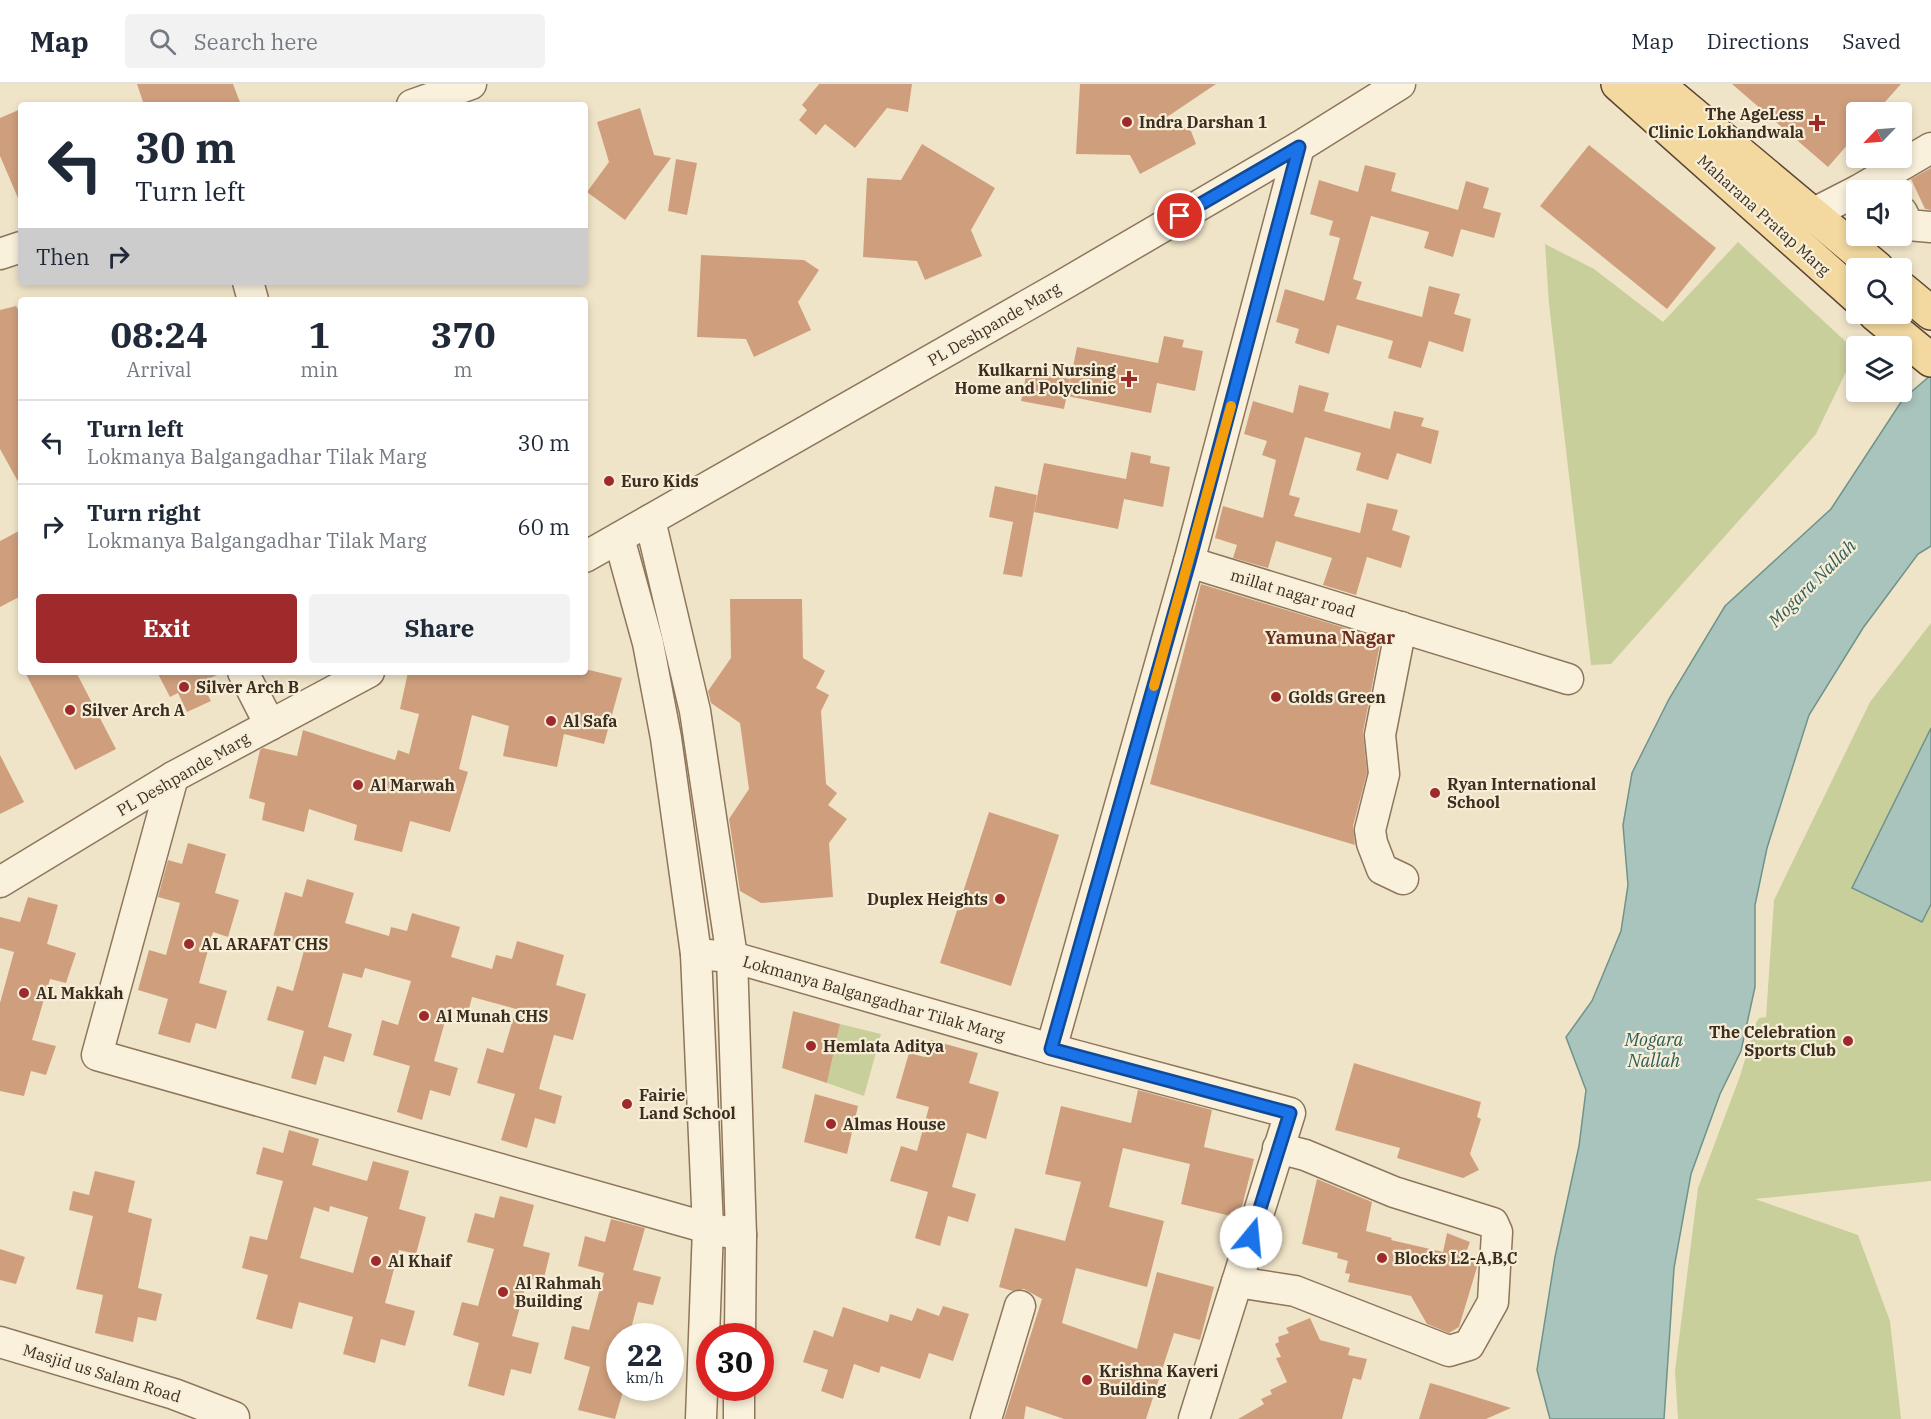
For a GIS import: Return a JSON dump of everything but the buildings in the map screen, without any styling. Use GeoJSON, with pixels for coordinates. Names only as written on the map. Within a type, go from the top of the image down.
{"type":"FeatureCollection","features":[{"type":"Feature","properties":{"kind":"main road","name":"Maharana Pratap Marg"},"geometry":{"type":"LineString","coordinates":[[1618,84],[1846,287]]}},
{"type":"Feature","properties":{"kind":"main road","name":"Maharana Pratap Marg"},"geometry":{"type":"LineString","coordinates":[[1657,84],[1865,258]]}},
{"type":"Feature","properties":{"kind":"main road"},"geometry":{"type":"LineString","coordinates":[[1887,324],[1931,360]]}},
{"type":"Feature","properties":{"kind":"street"},"geometry":{"type":"LineString","coordinates":[[420,102],[471,84]]}},
{"type":"Feature","properties":{"kind":"street","name":"PL Deshpande Marg"},"geometry":{"type":"LineString","coordinates":[[588,554],[1299,147],[1400,84]]}},
{"type":"Feature","properties":{"kind":"street"},"geometry":{"type":"LineString","coordinates":[[1051,1049],[1189,562],[1299,147]]}},
{"type":"Feature","properties":{"kind":"street"},"geometry":{"type":"LineString","coordinates":[[1892,180],[1931,148]]}},
{"type":"Feature","properties":{"kind":"street"},"geometry":{"type":"LineString","coordinates":[[1812,214],[1846,197]]}},
{"type":"Feature","properties":{"kind":"street"},"geometry":{"type":"LineString","coordinates":[[1912,225],[1931,227]]}},
{"type":"Feature","properties":{"kind":"street"},"geometry":{"type":"LineString","coordinates":[[0,254],[18,248]]}},
{"type":"Feature","properties":{"kind":"street"},"geometry":{"type":"LineString","coordinates":[[650,520],[695,711],[732,957],[741,1235],[740,1323]]}},
{"type":"Feature","properties":{"kind":"street"},"geometry":{"type":"LineString","coordinates":[[619,538],[648,643],[666,738],[696,954],[708,1228],[701,1419]]}},
{"type":"Feature","properties":{"kind":"street","name":"millat nagar road"},"geometry":{"type":"LineString","coordinates":[[1189,562],[1568,678]]}},
{"type":"Feature","properties":{"kind":"street"},"geometry":{"type":"LineString","coordinates":[[1401,627],[1380,735],[1384,774],[1370,830],[1372,843],[1382,869],[1403,879]]}},
{"type":"Feature","properties":{"kind":"street"},"geometry":{"type":"LineString","coordinates":[[245,675],[270,725]]}},
{"type":"Feature","properties":{"kind":"street","name":"PL Deshpande Marg"},"geometry":{"type":"LineString","coordinates":[[0,882],[173,777],[363,675]]}},
{"type":"Feature","properties":{"kind":"street"},"geometry":{"type":"LineString","coordinates":[[173,777],[97,1055],[708,1228],[741,1235]]}},
{"type":"Feature","properties":{"kind":"street","name":"Lokmanya Balgangadhar Tilak Marg"},"geometry":{"type":"LineString","coordinates":[[696,954],[732,957],[1051,1049],[1290,1113],[1194,1419]]}},
{"type":"Feature","properties":{"kind":"street"},"geometry":{"type":"LineString","coordinates":[[1237,1281],[1295,1291],[1449,1351],[1469,1345],[1493,1302],[1497,1232],[1493,1223],[1394,1192],[1305,1155],[1278,1148]]}},
{"type":"Feature","properties":{"kind":"street"},"geometry":{"type":"LineString","coordinates":[[986,1419],[1020,1306]]}},
{"type":"Feature","properties":{"kind":"street","name":"Masjid us Salam Road"},"geometry":{"type":"LineString","coordinates":[[0,1342],[174,1394],[234,1417],[233,1419]]}},
{"type":"Feature","properties":{"kind":"street"},"geometry":{"type":"LineString","coordinates":[[739,1401],[739,1419]]}},
{"type":"Feature","properties":{"kind":"green space"},"geometry":{"type":"Polygon","coordinates":[[[1738,242],[1846,342],[1846,372],[1816,434],[1611,664],[1591,665],[1549,304],[1545,244],[1594,269],[1663,322],[1738,242]]]}},
{"type":"Feature","properties":{"kind":"green space","name":"The Celebration Sports Club"},"geometry":{"type":"Polygon","coordinates":[[[1931,623],[1931,1181],[1755,1199],[1858,1235],[1890,1321],[1901,1419],[1678,1419],[1675,1371],[1698,1188],[1740,1076],[1756,1023],[1759,1018],[1766,1017],[1774,900],[1870,702],[1931,623]]]}},
{"type":"Feature","properties":{"kind":"green space"},"geometry":{"type":"Polygon","coordinates":[[[840,1024],[881,1034],[864,1096],[827,1083],[840,1024]]]}},
{"type":"Feature","properties":{"kind":"water","name":"Mogara Nallah"},"geometry":{"type":"Polygon","coordinates":[[[1931,375],[1931,546],[1918,554],[1863,628],[1809,715],[1767,848],[1755,905],[1755,987],[1741,1051],[1720,1094],[1691,1174],[1674,1268],[1664,1419],[1550,1419],[1537,1370],[1555,1257],[1579,1146],[1586,1090],[1566,1037],[1592,1001],[1621,931],[1628,885],[1623,825],[1632,773],[1669,699],[1725,606],[1831,509],[1901,402],[1912,402],[1912,391],[1931,375]]]}},
{"type":"Feature","properties":{"kind":"water"},"geometry":{"type":"Polygon","coordinates":[[[1931,728],[1931,904],[1922,922],[1852,888],[1931,728]]]}},
{"type":"Feature","properties":{"kind":"slow traffic"},"geometry":{"type":"LineString","coordinates":[[1154,686],[1231,406]]}},
{"type":"Feature","properties":{"kind":"place","name":"Indra Darshan 1"},"geometry":{"type":"Point","coordinates":[1127,122]}},
{"type":"Feature","properties":{"kind":"place","name":"The AgeLess Clinic Lokhandwala"},"geometry":{"type":"Point","coordinates":[1817,123]}},
{"type":"Feature","properties":{"kind":"place","name":"Kulkarni Nursing Home and Polyclinic"},"geometry":{"type":"Point","coordinates":[1129,379]}},
{"type":"Feature","properties":{"kind":"place","name":"Euro Kids"},"geometry":{"type":"Point","coordinates":[609,481]}},
{"type":"Feature","properties":{"kind":"place","name":"Silver Arch B"},"geometry":{"type":"Point","coordinates":[184,687]}},
{"type":"Feature","properties":{"kind":"place","name":"Golds Green"},"geometry":{"type":"Point","coordinates":[1276,697]}},
{"type":"Feature","properties":{"kind":"place","name":"Silver Arch A"},"geometry":{"type":"Point","coordinates":[70,710]}},
{"type":"Feature","properties":{"kind":"place","name":"Al Safa"},"geometry":{"type":"Point","coordinates":[551,721]}},
{"type":"Feature","properties":{"kind":"place","name":"Al Marwah"},"geometry":{"type":"Point","coordinates":[358,785]}},
{"type":"Feature","properties":{"kind":"place","name":"Ryan International School"},"geometry":{"type":"Point","coordinates":[1435,793]}},
{"type":"Feature","properties":{"kind":"place","name":"Duplex Heights"},"geometry":{"type":"Point","coordinates":[1000,899]}},
{"type":"Feature","properties":{"kind":"place","name":"AL ARAFAT CHS"},"geometry":{"type":"Point","coordinates":[189,944]}},
{"type":"Feature","properties":{"kind":"place","name":"AL Makkah"},"geometry":{"type":"Point","coordinates":[24,993]}},
{"type":"Feature","properties":{"kind":"place","name":"Al Munah CHS"},"geometry":{"type":"Point","coordinates":[424,1016]}},
{"type":"Feature","properties":{"kind":"place","name":"The Celebration Sports Club"},"geometry":{"type":"Point","coordinates":[1848,1041]}},
{"type":"Feature","properties":{"kind":"place","name":"Hemlata Aditya"},"geometry":{"type":"Point","coordinates":[811,1046]}},
{"type":"Feature","properties":{"kind":"place","name":"Fairie Land School"},"geometry":{"type":"Point","coordinates":[627,1104]}},
{"type":"Feature","properties":{"kind":"place","name":"Almas House"},"geometry":{"type":"Point","coordinates":[831,1124]}},
{"type":"Feature","properties":{"kind":"place","name":"Blocks L2-A,B,C"},"geometry":{"type":"Point","coordinates":[1382,1258]}},
{"type":"Feature","properties":{"kind":"place","name":"Al Khaif"},"geometry":{"type":"Point","coordinates":[376,1261]}},
{"type":"Feature","properties":{"kind":"place","name":"Al Rahmah Building"},"geometry":{"type":"Point","coordinates":[503,1292]}},
{"type":"Feature","properties":{"kind":"place","name":"Krishna Kaveri Building"},"geometry":{"type":"Point","coordinates":[1087,1380]}},
{"type":"Feature","properties":{"kind":"district","name":"Yamuna Nagar"},"geometry":{"type":"Point","coordinates":[1330,637]}},
{"type":"Feature","properties":{"kind":"route"},"geometry":{"type":"LineString","coordinates":[[1180,216],[1299,147],[1189,562],[1051,1049],[1290,1113],[1251,1237]]}}]}
